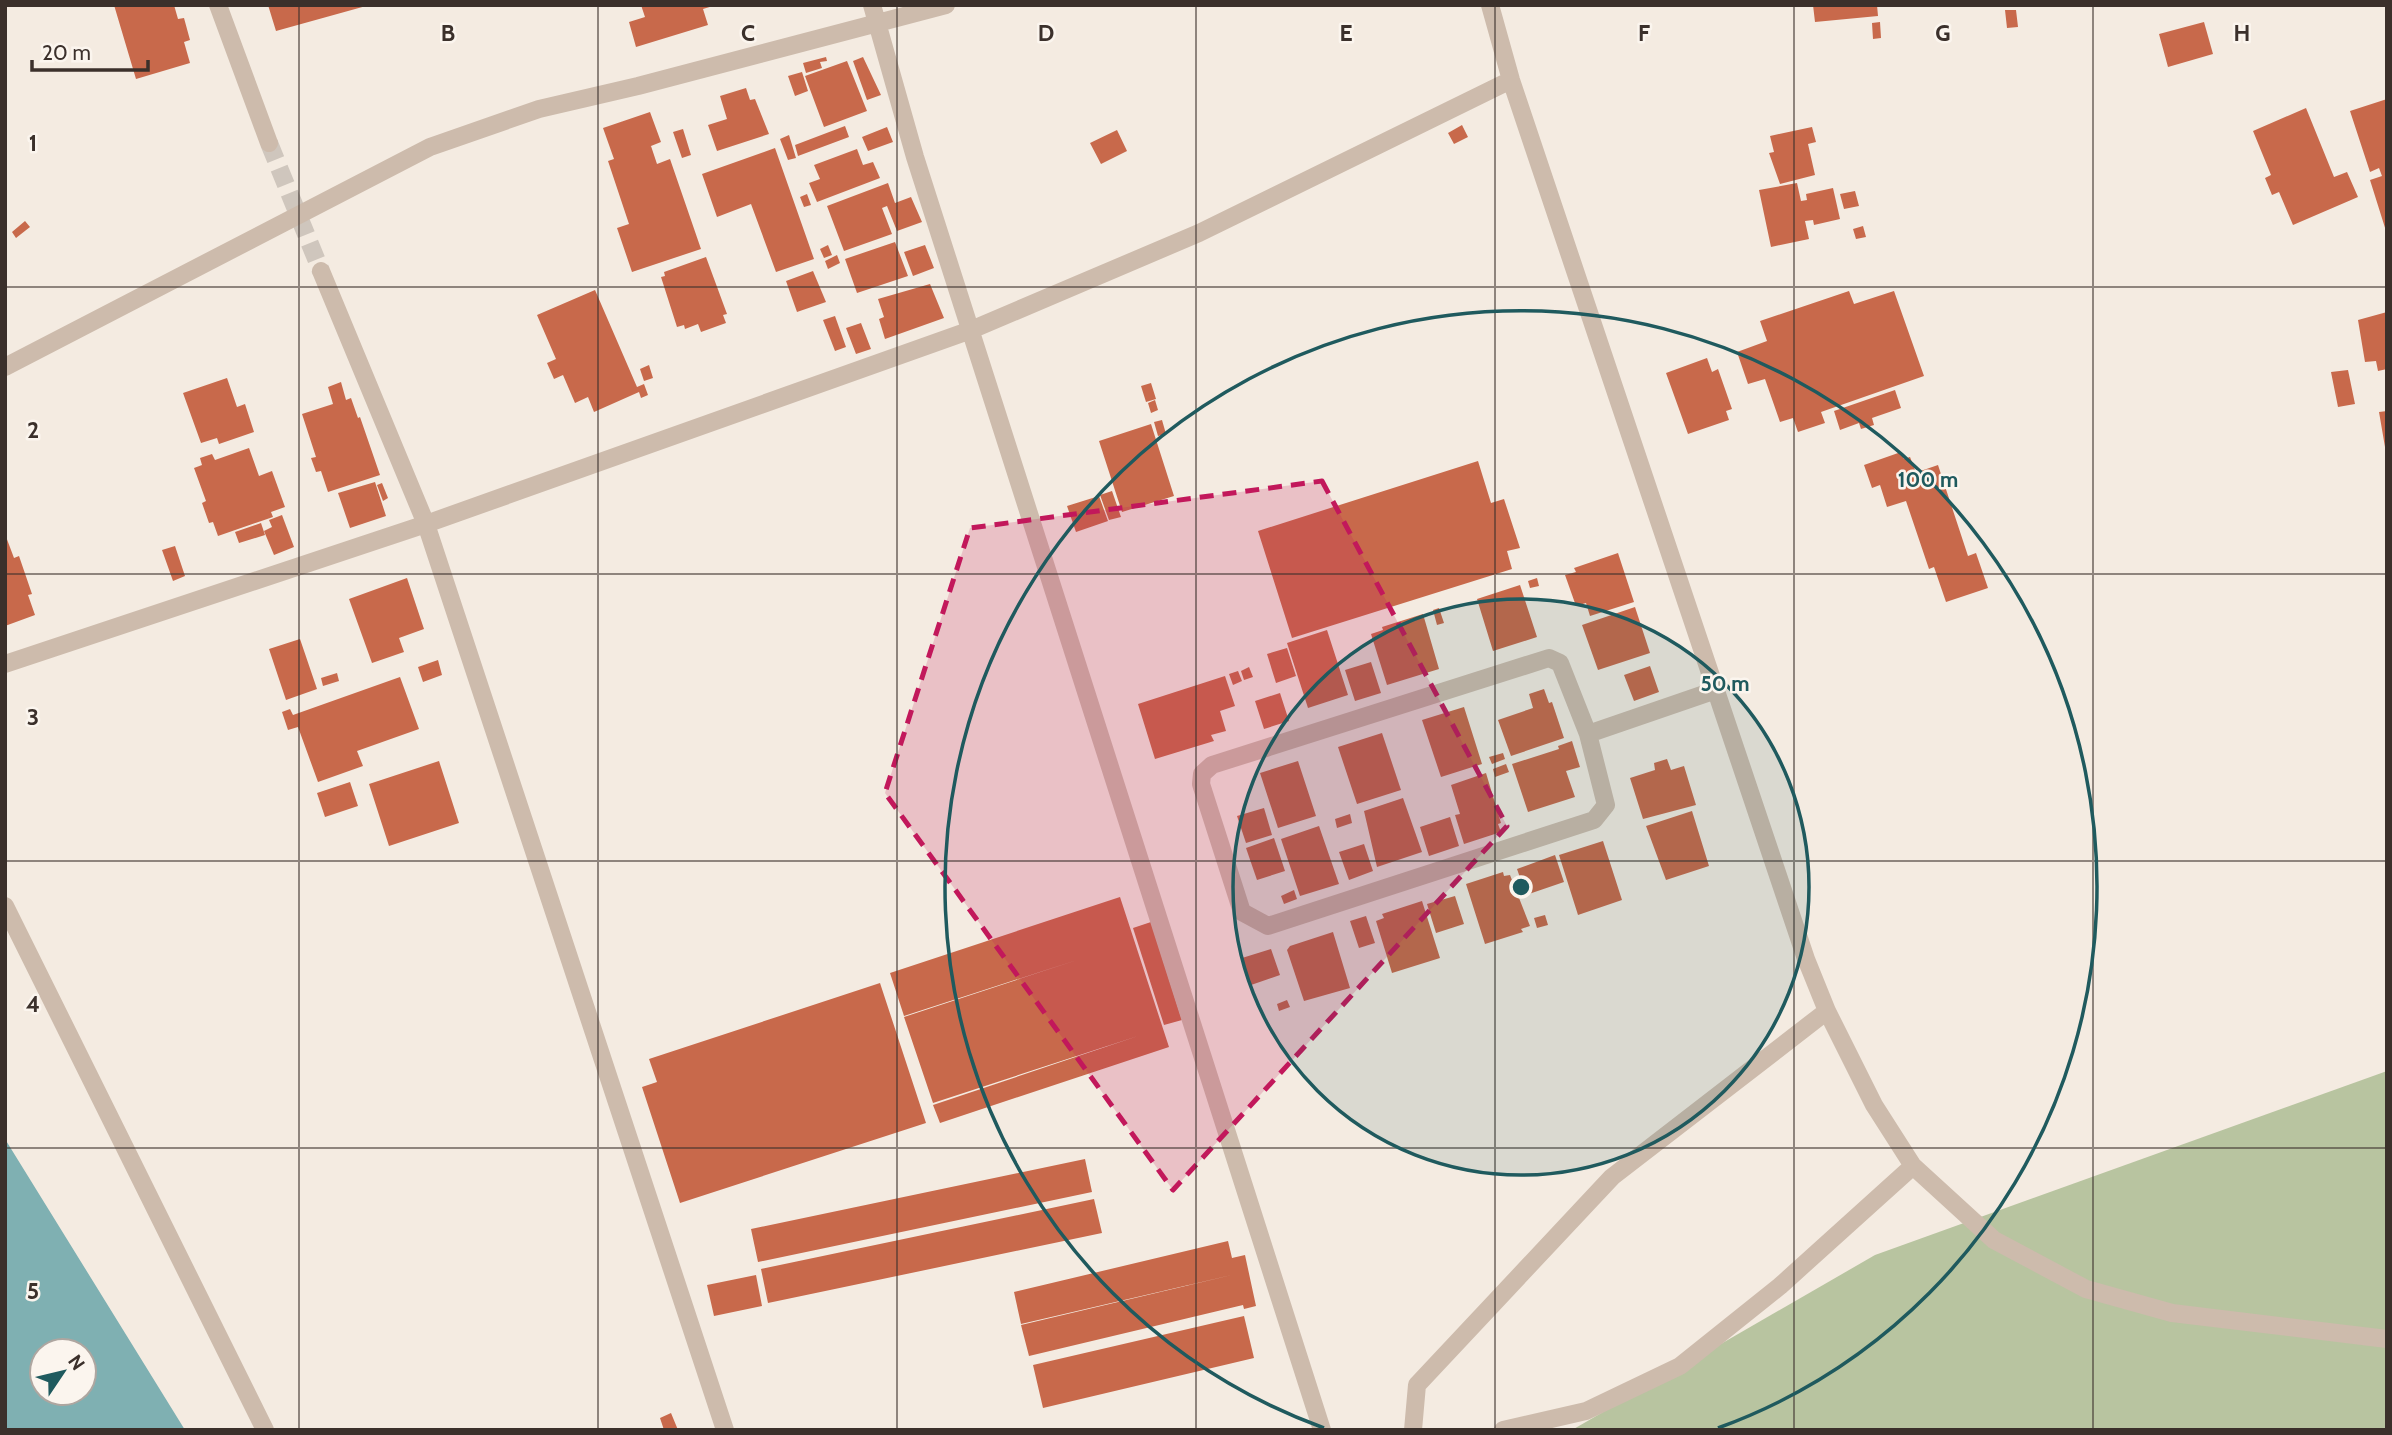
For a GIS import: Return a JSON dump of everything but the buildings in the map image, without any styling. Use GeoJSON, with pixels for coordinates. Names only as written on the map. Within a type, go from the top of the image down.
{"type":"FeatureCollection","features":[{"type":"Feature","properties":{"kind":"street"},"geometry":{"type":"LineString","coordinates":[[218,5],[269,143]]}},
{"type":"Feature","properties":{"kind":"street"},"geometry":{"type":"LineString","coordinates":[[872,5],[915,157],[1322,1430]]}},
{"type":"Feature","properties":{"kind":"street"},"geometry":{"type":"LineString","coordinates":[[5,367],[430,147],[539,108],[638,86],[946,5]]}},
{"type":"Feature","properties":{"kind":"street"},"geometry":{"type":"LineString","coordinates":[[1490,5],[1511,80],[1827,1011],[1874,1105],[1913,1167],[1994,1240],[2086,1289],[2172,1313],[2387,1339]]}},
{"type":"Feature","properties":{"kind":"street"},"geometry":{"type":"LineString","coordinates":[[5,664],[426,524],[971,330],[1199,233],[1511,80]]}},
{"type":"Feature","properties":{"kind":"street"},"geometry":{"type":"LineString","coordinates":[[321,271],[426,524],[725,1430]]}},
{"type":"Feature","properties":{"kind":"street"},"geometry":{"type":"LineString","coordinates":[[1549,659],[1560,663],[1588,734],[1606,805],[1594,820],[1268,926],[1241,912],[1201,784],[1202,774],[1212,765],[1549,659]]}},
{"type":"Feature","properties":{"kind":"street"},"geometry":{"type":"LineString","coordinates":[[1588,734],[1716,690]]}},
{"type":"Feature","properties":{"kind":"street"},"geometry":{"type":"LineString","coordinates":[[5,906],[265,1430]]}},
{"type":"Feature","properties":{"kind":"street"},"geometry":{"type":"LineString","coordinates":[[1413,1430],[1417,1385],[1612,1177],[1641,1151],[1827,1011]]}},
{"type":"Feature","properties":{"kind":"street"},"geometry":{"type":"LineString","coordinates":[[1503,1430],[1586,1411],[1680,1366],[1780,1286],[1913,1167]]}},
{"type":"Feature","properties":{"kind":"highlighted area"},"geometry":{"type":"Polygon","coordinates":[[[1322,481],[1507,826],[1173,1190],[885,793],[970,528],[1322,481]]]}},
{"type":"Feature","properties":{"kind":"green space"},"geometry":{"type":"Polygon","coordinates":[[[2387,1071],[2387,1430],[1572,1430],[1875,1255],[2387,1071]]]}},
{"type":"Feature","properties":{"kind":"water"},"geometry":{"type":"Polygon","coordinates":[[[5,1139],[185,1430],[5,1430],[5,1139]]]}},
{"type":"Feature","properties":{"kind":"tunnel"},"geometry":{"type":"LineString","coordinates":[[269,143],[321,271]]}}]}
